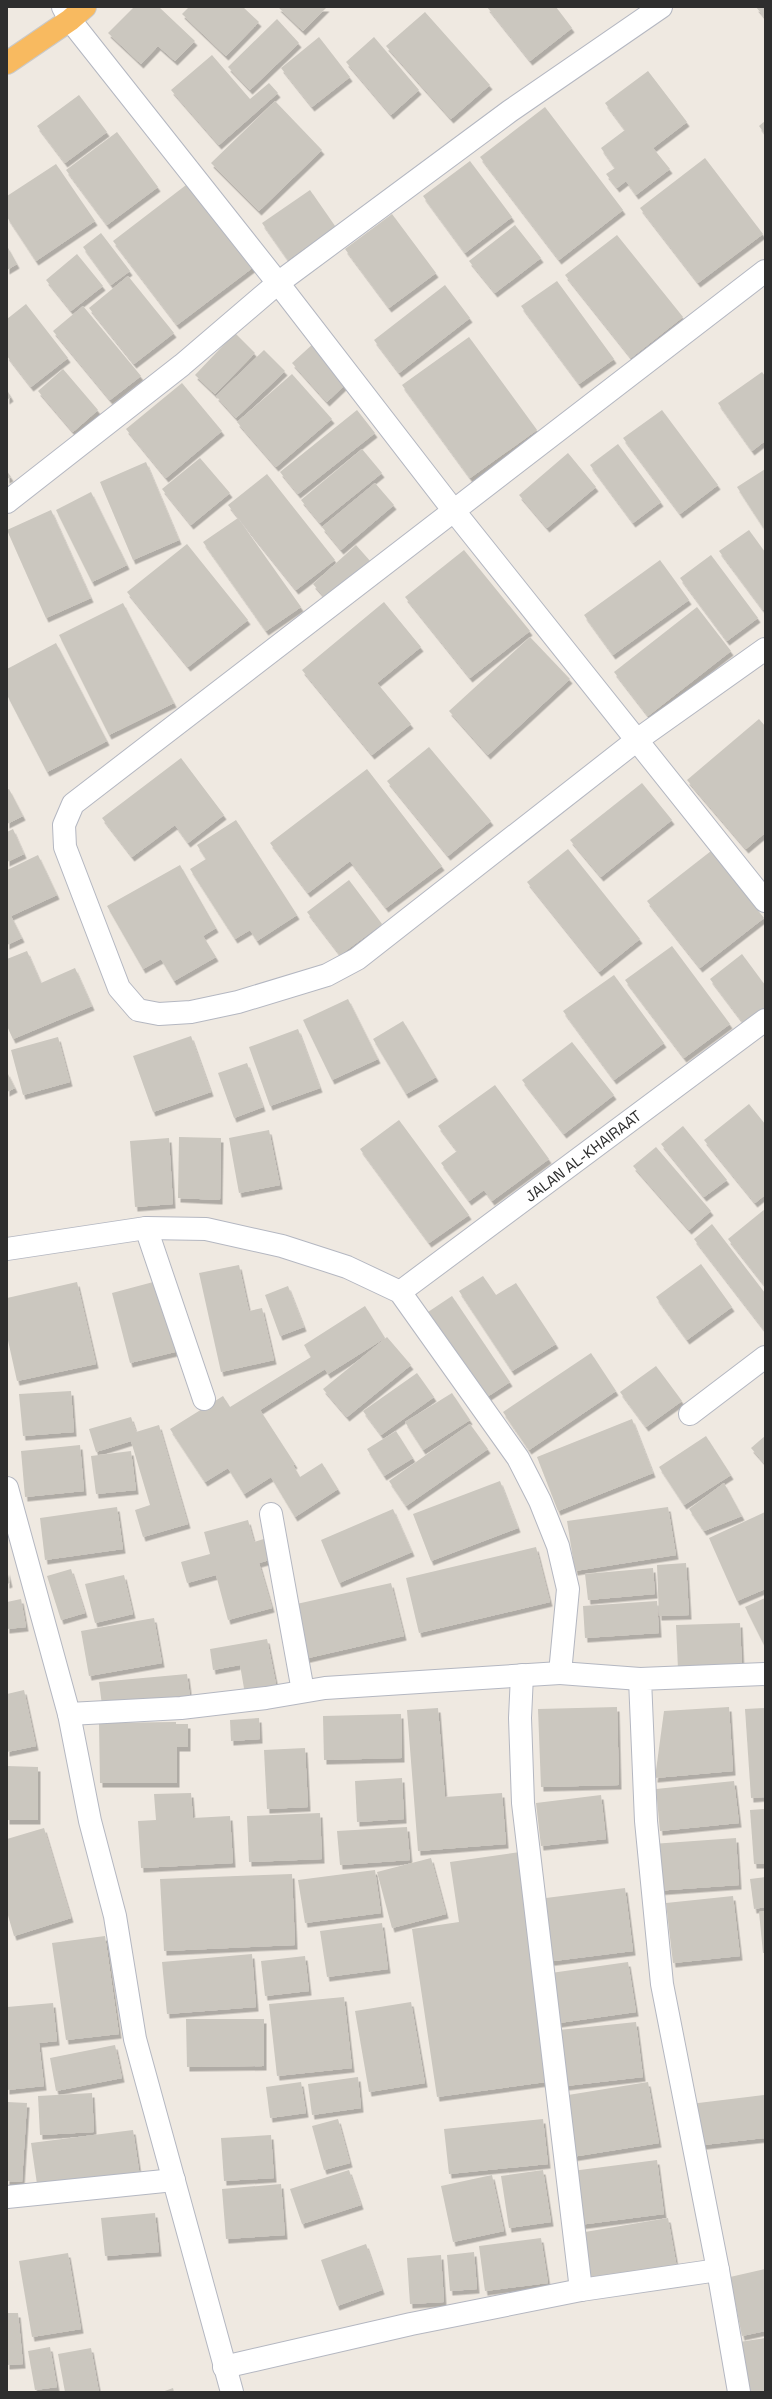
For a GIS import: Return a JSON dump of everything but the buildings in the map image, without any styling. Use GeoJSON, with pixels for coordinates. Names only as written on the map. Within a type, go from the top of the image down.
{"type":"FeatureCollection","features":[{"type":"Feature","properties":{"kind":"highway"},"geometry":{"type":"LineString","coordinates":[[7,63],[73,11]]}},
{"type":"Feature","properties":{"kind":"street"},"geometry":{"type":"LineString","coordinates":[[7,502],[182,365],[278,283],[510,111],[661,7]]}},
{"type":"Feature","properties":{"kind":"street"},"geometry":{"type":"LineString","coordinates":[[73,11],[278,283],[454,511],[765,901]]}},
{"type":"Feature","properties":{"kind":"street"},"geometry":{"type":"LineString","coordinates":[[765,271],[73,804],[64,825],[65,847],[119,988],[138,1010],[159,1014],[191,1012],[238,1002],[327,975],[357,959],[637,740],[765,648]]}},
{"type":"Feature","properties":{"kind":"street","name":"JALAN AL-KHAIRAAT"},"geometry":{"type":"LineString","coordinates":[[400,1292],[765,1020]]}},
{"type":"Feature","properties":{"kind":"street"},"geometry":{"type":"LineString","coordinates":[[146,1228],[204,1399]]}},
{"type":"Feature","properties":{"kind":"street"},"geometry":{"type":"LineString","coordinates":[[7,1249],[146,1228],[206,1229],[282,1246],[347,1267],[400,1292],[518,1458],[540,1501],[558,1546],[568,1589],[560,1672]]}},
{"type":"Feature","properties":{"kind":"street"},"geometry":{"type":"LineString","coordinates":[[690,1414],[765,1357]]}},
{"type":"Feature","properties":{"kind":"street"},"geometry":{"type":"LineString","coordinates":[[7,1488],[69,1714],[90,1821],[115,1916],[135,2039],[232,2392]]}},
{"type":"Feature","properties":{"kind":"street"},"geometry":{"type":"LineString","coordinates":[[270,1514],[303,1692]]}},
{"type":"Feature","properties":{"kind":"street"},"geometry":{"type":"LineString","coordinates":[[69,1714],[181,1708],[303,1692],[391,1683],[560,1672],[640,1679],[765,1674]]}},
{"type":"Feature","properties":{"kind":"street"},"geometry":{"type":"LineString","coordinates":[[522,1675],[520,1718],[523,1803],[581,2290]]}},
{"type":"Feature","properties":{"kind":"street"},"geometry":{"type":"LineString","coordinates":[[640,1679],[646,1821],[662,1984],[718,2270],[739,2392]]}},
{"type":"Feature","properties":{"kind":"street"},"geometry":{"type":"LineString","coordinates":[[7,2197],[174,2180]]}},
{"type":"Feature","properties":{"kind":"street"},"geometry":{"type":"LineString","coordinates":[[224,2367],[411,2324],[581,2290],[718,2270]]}}]}
